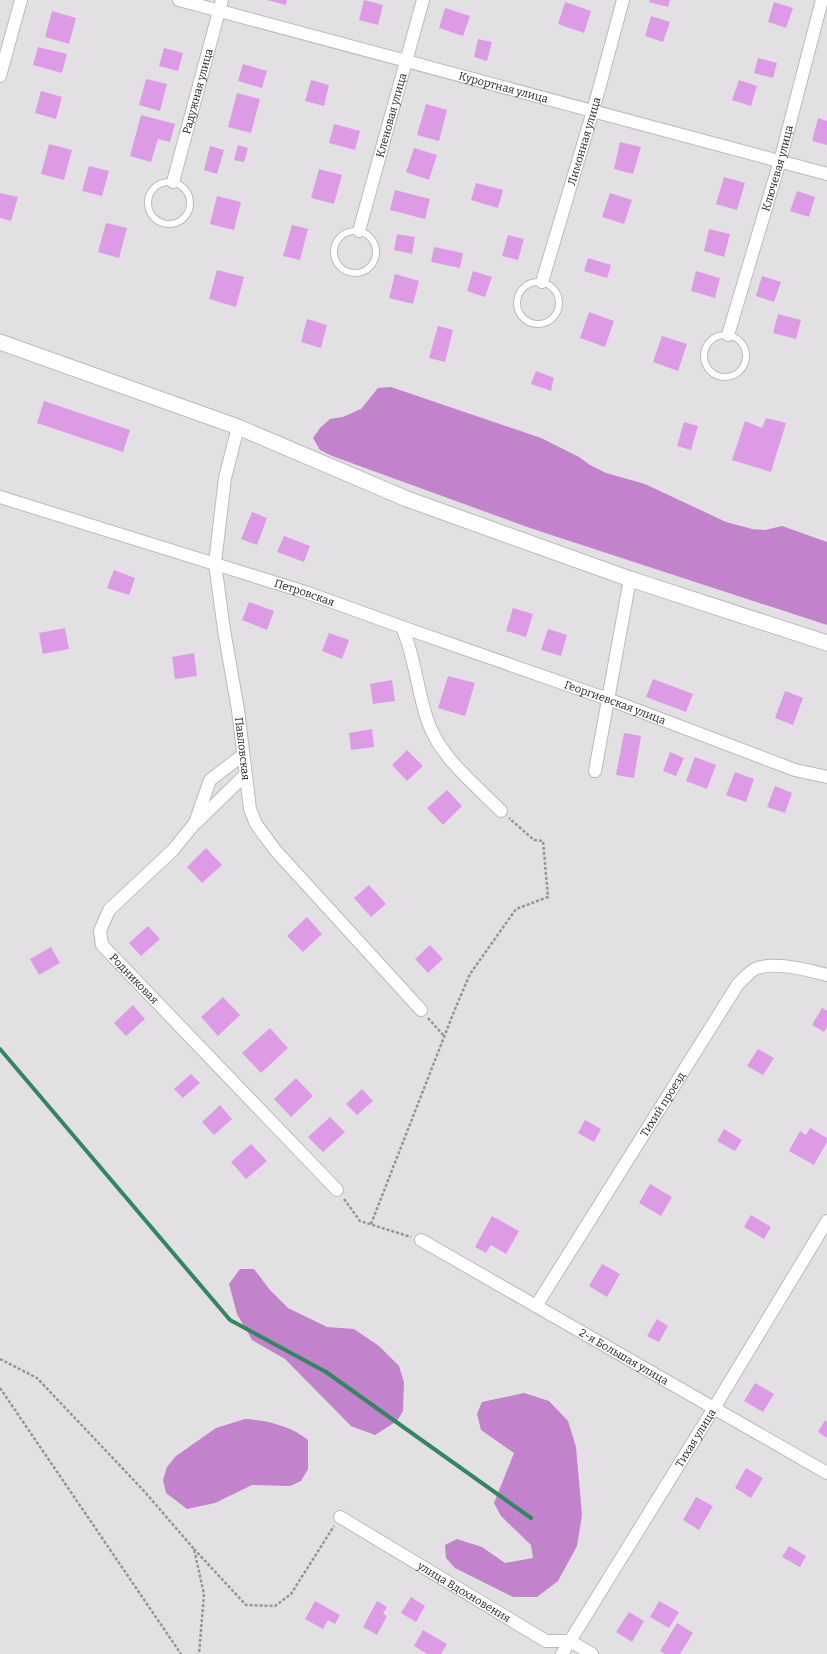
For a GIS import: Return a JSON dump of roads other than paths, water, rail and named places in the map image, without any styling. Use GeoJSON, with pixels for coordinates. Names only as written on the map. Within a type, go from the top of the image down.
{"type":"FeatureCollection","features":[{"type":"Feature","properties":{"kind":"street"},"geometry":{"type":"LineString","coordinates":[[0,76],[21,0]]}},
{"type":"Feature","properties":{"kind":"street","name":"Курортная улица"},"geometry":{"type":"LineString","coordinates":[[179,0],[221,5],[406,61],[827,174]]}},
{"type":"Feature","properties":{"kind":"street","name":"Кленовая улица"},"geometry":{"type":"LineString","coordinates":[[359,231],[423,0]]}},
{"type":"Feature","properties":{"kind":"street","name":"Лимонная улица"},"geometry":{"type":"LineString","coordinates":[[542,282],[593,112],[623,0]]}},
{"type":"Feature","properties":{"kind":"street","name":"Ключевая улица"},"geometry":{"type":"LineString","coordinates":[[728,335],[780,161],[822,0]]}},
{"type":"Feature","properties":{"kind":"street","name":"Радужная улица"},"geometry":{"type":"LineString","coordinates":[[173,182],[221,5]]}},
{"type":"Feature","properties":{"kind":"street"},"geometry":{"type":"LineString","coordinates":[[0,342],[238,427],[408,499],[630,579],[827,643]]}},
{"type":"Feature","properties":{"kind":"street","name":"Павловская"},"geometry":{"type":"LineString","coordinates":[[238,427],[225,478],[216,563],[224,630],[238,710],[250,809],[256,824],[276,851],[421,1010]]}},
{"type":"Feature","properties":{"kind":"street","name":"Петровская"},"geometry":{"type":"LineString","coordinates":[[0,497],[216,563],[305,592],[402,627]]}},
{"type":"Feature","properties":{"kind":"street"},"geometry":{"type":"LineString","coordinates":[[594,771],[630,579]]}},
{"type":"Feature","properties":{"kind":"street"},"geometry":{"type":"LineString","coordinates":[[402,627],[408,641],[427,720],[443,752],[501,810]]}},
{"type":"Feature","properties":{"kind":"street","name":"Георгиевская улица"},"geometry":{"type":"LineString","coordinates":[[402,627],[608,699],[795,770],[827,777]]}},
{"type":"Feature","properties":{"kind":"street","name":"Родниковая"},"geometry":{"type":"LineString","coordinates":[[243,755],[210,780],[195,823],[173,850],[109,910],[100,931],[102,945],[337,1190]]}},
{"type":"Feature","properties":{"kind":"street"},"geometry":{"type":"LineString","coordinates":[[195,823],[245,775]]}},
{"type":"Feature","properties":{"kind":"street","name":"Тихий проезд"},"geometry":{"type":"LineString","coordinates":[[536,1306],[738,984],[755,969],[781,966],[808,970],[827,975]]}},
{"type":"Feature","properties":{"kind":"street","name":"Тихая улица"},"geometry":{"type":"LineString","coordinates":[[562,1654],[714,1408],[827,1221]]}},
{"type":"Feature","properties":{"kind":"street","name":"2-я Большая улица"},"geometry":{"type":"LineString","coordinates":[[421,1240],[827,1473]]}},
{"type":"Feature","properties":{"kind":"street","name":"улица Вдохновения"},"geometry":{"type":"LineString","coordinates":[[340,1517],[546,1641],[570,1641]]}},
{"type":"Feature","properties":{"kind":"street"},"geometry":{"type":"LineString","coordinates":[[570,1641],[592,1654]]}},
{"type":"Feature","properties":{"kind":"lane"},"geometry":{"type":"LineString","coordinates":[[173,182],[186,189],[191,203],[190,210],[180,221],[166,224],[159,222],[150,212],[148,199],[150,193],[160,184],[173,182]]}},
{"type":"Feature","properties":{"kind":"lane"},"geometry":{"type":"LineString","coordinates":[[352,231],[359,231],[366,233],[376,244],[376,259],[366,270],[352,273],[340,267],[334,255],[334,248],[340,236],[352,231]]}},
{"type":"Feature","properties":{"kind":"lane"},"geometry":{"type":"LineString","coordinates":[[542,282],[548,284],[557,294],[559,307],[557,313],[548,322],[534,324],[522,317],[517,303],[522,289],[527,284],[542,282]]}},
{"type":"Feature","properties":{"kind":"lane"},"geometry":{"type":"LineString","coordinates":[[728,335],[741,342],[746,356],[741,370],[736,374],[721,377],[715,375],[705,366],[704,352],[706,346],[715,337],[728,335]]}},
{"type":"Feature","properties":{"kind":"waterway"},"geometry":{"type":"LineString","coordinates":[[0,1049],[230,1320],[326,1372],[531,1518]]}}]}
